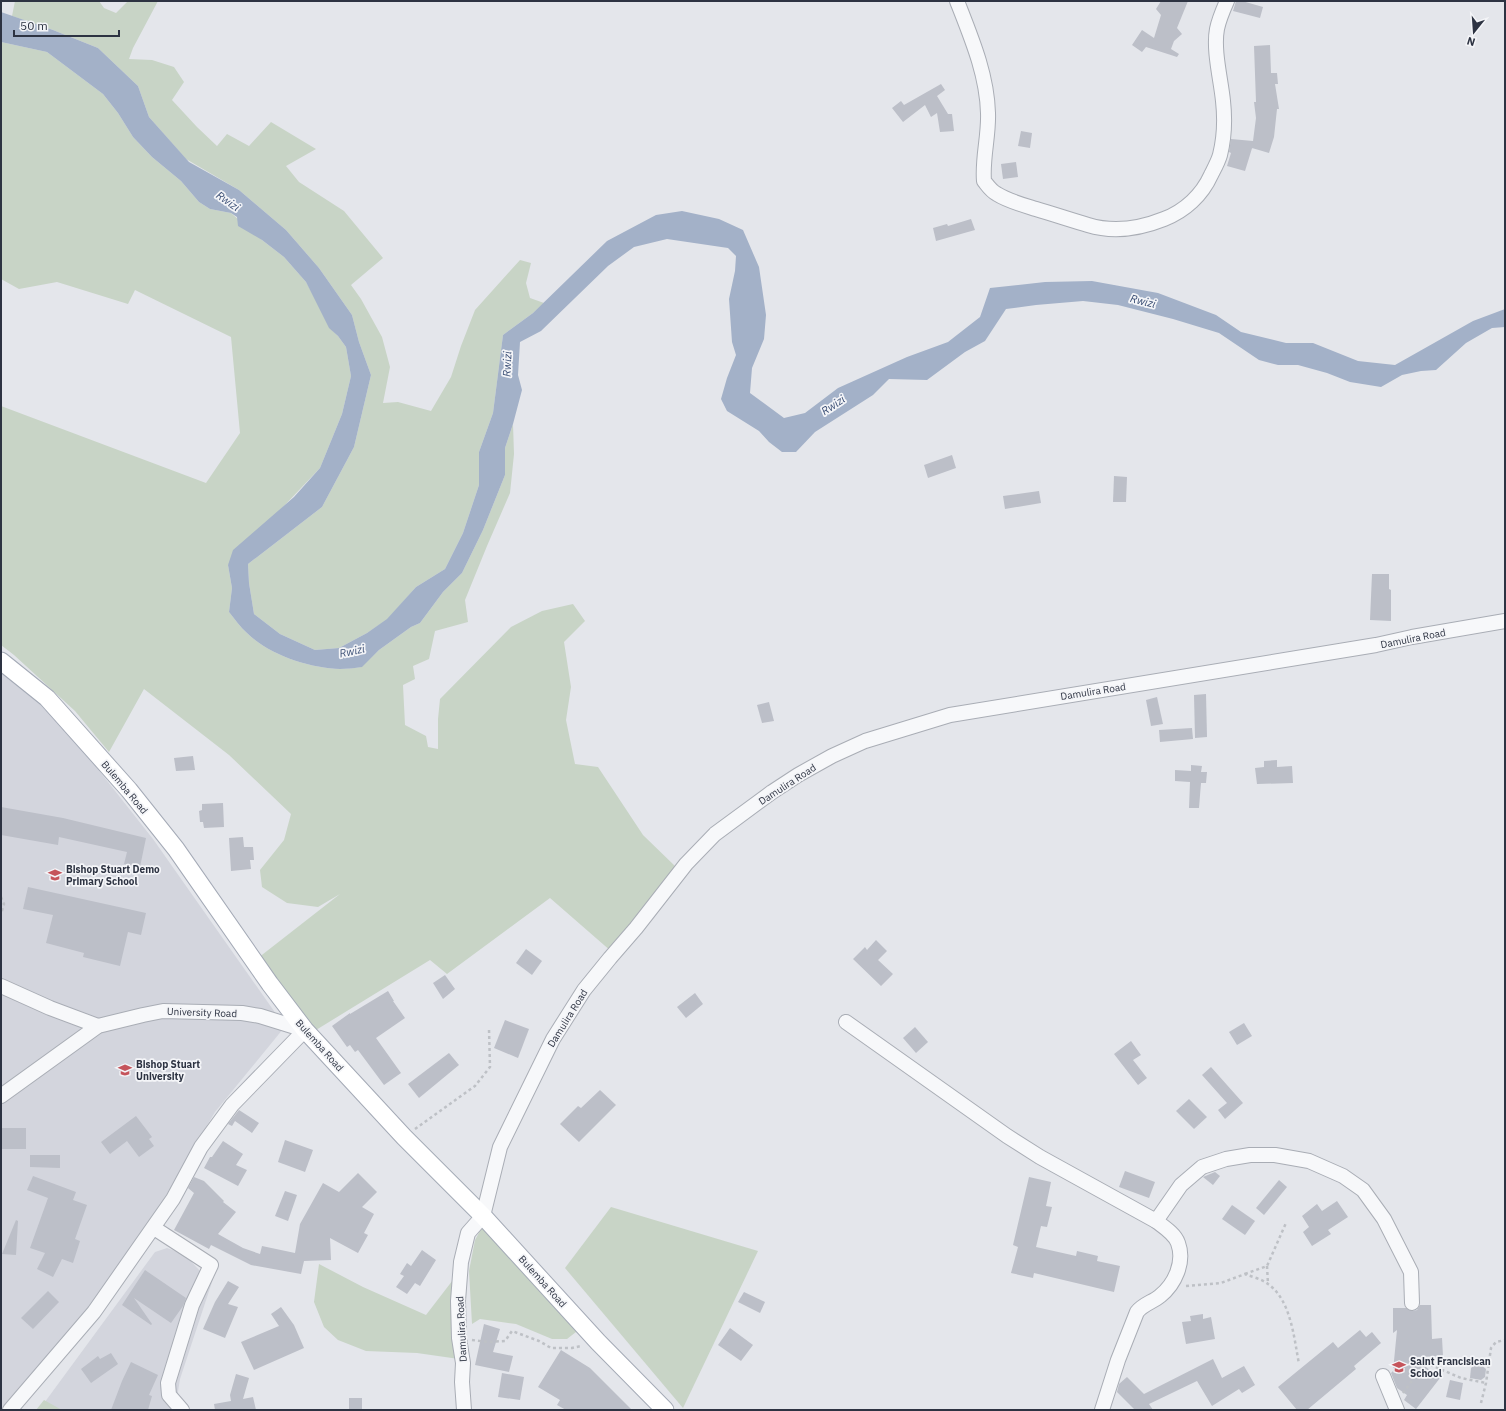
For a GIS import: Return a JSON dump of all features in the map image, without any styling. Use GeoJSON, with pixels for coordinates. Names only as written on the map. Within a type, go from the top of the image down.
{"type":"FeatureCollection","features":[{"type":"Feature","properties":{"kind":"main road","name":"Bulemba Road"},"geometry":{"type":"LineString","coordinates":[[1,661],[47,698],[129,790],[176,849],[270,984],[305,1030],[404,1137],[483,1216],[598,1342],[665,1410]]}},
{"type":"Feature","properties":{"kind":"street"},"geometry":{"type":"LineString","coordinates":[[957,1],[974,47],[987,93],[988,114],[983,170],[984,181],[996,194],[1011,201],[1099,229],[1116,230],[1134,229],[1168,218],[1183,209],[1199,196],[1208,182],[1220,155],[1224,119],[1216,41],[1217,29],[1227,1]]}},
{"type":"Feature","properties":{"kind":"street","name":"Damulira Road"},"geometry":{"type":"LineString","coordinates":[[464,1410],[462,1382],[463,1363],[459,1338],[458,1301],[461,1262],[468,1233],[483,1216],[500,1147],[553,1039],[584,990],[636,928],[686,864],[715,834],[772,792],[798,775],[832,756],[865,741],[950,715],[1376,645],[1412,637],[1505,621]]}},
{"type":"Feature","properties":{"kind":"street"},"geometry":{"type":"LineString","coordinates":[[1,986],[50,1008],[98,1026]]}},
{"type":"Feature","properties":{"kind":"street","name":"University Road"},"geometry":{"type":"LineString","coordinates":[[1,1096],[98,1026],[163,1011],[253,1014],[305,1030]]}},
{"type":"Feature","properties":{"kind":"street"},"geometry":{"type":"LineString","coordinates":[[846,1022],[1007,1136],[1040,1157],[1156,1221],[1172,1234],[1178,1242],[1180,1254],[1179,1267],[1170,1287],[1159,1297],[1142,1306],[1137,1312],[1118,1360],[1102,1410]]}},
{"type":"Feature","properties":{"kind":"street"},"geometry":{"type":"LineString","coordinates":[[10,1410],[94,1312],[173,1199],[200,1147],[232,1105],[305,1030]]}},
{"type":"Feature","properties":{"kind":"street"},"geometry":{"type":"LineString","coordinates":[[1156,1221],[1181,1185],[1202,1167],[1226,1159],[1250,1155],[1275,1155],[1309,1162],[1343,1176],[1363,1190],[1384,1219],[1411,1272],[1412,1303]]}},
{"type":"Feature","properties":{"kind":"street"},"geometry":{"type":"LineString","coordinates":[[154,1228],[211,1265],[192,1305],[168,1383],[169,1394],[182,1410]]}},
{"type":"Feature","properties":{"kind":"street"},"geometry":{"type":"LineString","coordinates":[[1383,1376],[1396,1408]]}},
{"type":"Feature","properties":{"kind":"path"},"geometry":{"type":"LineString","coordinates":[[1,897],[4,904],[1,914]]}},
{"type":"Feature","properties":{"kind":"path"},"geometry":{"type":"LineString","coordinates":[[404,1137],[475,1086],[490,1067],[489,1029]]}},
{"type":"Feature","properties":{"kind":"path"},"geometry":{"type":"LineString","coordinates":[[1268,1284],[1267,1266],[1286,1223]]}},
{"type":"Feature","properties":{"kind":"path"},"geometry":{"type":"LineString","coordinates":[[1170,1287],[1221,1283],[1267,1266]]}},
{"type":"Feature","properties":{"kind":"path"},"geometry":{"type":"LineString","coordinates":[[1245,1274],[1268,1284],[1284,1301],[1294,1334],[1299,1364]]}},
{"type":"Feature","properties":{"kind":"path"},"geometry":{"type":"LineString","coordinates":[[459,1338],[488,1342],[505,1341],[512,1331],[539,1341],[551,1348],[572,1348],[598,1342]]}},
{"type":"Feature","properties":{"kind":"path"},"geometry":{"type":"LineString","coordinates":[[1481,1404],[1486,1384],[1491,1348],[1496,1342],[1505,1340]]}},
{"type":"Feature","properties":{"kind":"path"},"geometry":{"type":"LineString","coordinates":[[1419,1365],[1426,1363],[1461,1378],[1486,1384]]}},
{"type":"Feature","properties":{"kind":"path"},"geometry":{"type":"LineString","coordinates":[[1396,1408],[1426,1363]]}},
{"type":"Feature","properties":{"kind":"shaded area","name":"Bishop Stuart University"},"geometry":{"type":"Polygon","coordinates":[[[1,665],[63,725],[153,839],[274,1011],[283,1029],[215,1112],[148,1226],[13,1410],[1,1410],[1,665]]]}},
{"type":"Feature","properties":{"kind":"shaded area"},"geometry":{"type":"Polygon","coordinates":[[[167,1248],[184,1254],[200,1271],[214,1276],[180,1379],[175,1410],[39,1410],[155,1252],[167,1248]]]}},
{"type":"Feature","properties":{"kind":"green space"},"geometry":{"type":"Polygon","coordinates":[[[15,1],[99,1],[104,8],[116,13],[128,1],[158,1],[133,48],[129,59],[152,60],[174,67],[184,82],[172,100],[217,146],[227,134],[249,146],[271,122],[316,149],[286,166],[299,182],[344,211],[383,258],[351,285],[361,299],[382,337],[390,367],[383,403],[398,402],[431,411],[451,377],[475,310],[520,260],[531,263],[526,283],[530,298],[544,303],[503,335],[493,413],[479,452],[479,485],[463,533],[445,569],[416,587],[388,619],[367,633],[339,648],[315,650],[280,634],[254,614],[249,583],[248,564],[322,507],[354,447],[371,375],[359,342],[352,315],[319,268],[286,230],[239,190],[186,159],[149,117],[138,86],[98,48],[12,16],[15,1]]]}},
{"type":"Feature","properties":{"kind":"green space"},"geometry":{"type":"Polygon","coordinates":[[[1,42],[47,52],[103,94],[118,113],[133,137],[152,157],[181,181],[199,202],[210,209],[231,213],[284,257],[306,282],[333,331],[346,347],[351,376],[342,414],[320,468],[228,565],[232,588],[229,612],[242,628],[256,641],[278,654],[303,663],[340,669],[361,667],[379,650],[411,627],[420,623],[443,592],[462,573],[483,530],[505,475],[505,448],[513,424],[514,454],[510,493],[465,600],[468,622],[435,631],[429,659],[413,666],[415,679],[403,685],[405,725],[426,736],[428,747],[438,749],[440,699],[511,627],[542,611],[573,604],[585,621],[564,642],[571,687],[566,720],[575,764],[598,767],[643,835],[677,868],[612,952],[550,898],[447,974],[430,960],[316,1030],[258,958],[340,894],[318,907],[287,903],[262,887],[260,870],[284,840],[291,814],[229,755],[144,689],[109,752],[75,711],[1,645],[1,406],[206,483],[240,433],[231,337],[135,290],[128,304],[57,282],[19,289],[1,279],[1,42]]]}},
{"type":"Feature","properties":{"kind":"green space"},"geometry":{"type":"Polygon","coordinates":[[[611,1207],[758,1251],[683,1408],[565,1268],[611,1207]]]}},
{"type":"Feature","properties":{"kind":"green space"},"geometry":{"type":"Polygon","coordinates":[[[485,1222],[585,1325],[567,1339],[552,1339],[516,1324],[480,1319],[472,1324],[469,1271],[475,1240],[485,1222]]]}},
{"type":"Feature","properties":{"kind":"green space"},"geometry":{"type":"Polygon","coordinates":[[[319,1264],[363,1287],[426,1315],[456,1276],[459,1359],[417,1353],[366,1351],[338,1340],[324,1327],[314,1302],[319,1264]]]}},
{"type":"Feature","properties":{"kind":"green space"},"geometry":{"type":"Polygon","coordinates":[[[44,1400],[62,1410],[36,1410],[44,1400]]]}},
{"type":"Feature","properties":{"kind":"water","name":"Rwizi"},"geometry":{"type":"Polygon","coordinates":[[[1,12],[53,30],[98,48],[138,86],[149,117],[189,162],[239,190],[286,230],[319,268],[352,315],[359,342],[371,375],[354,447],[322,507],[248,564],[249,583],[254,614],[280,634],[315,650],[339,648],[367,633],[387,619],[416,587],[445,569],[463,533],[479,485],[479,452],[493,413],[503,335],[533,313],[607,241],[656,215],[682,211],[719,219],[743,230],[759,267],[766,315],[764,339],[752,368],[750,393],[784,418],[805,413],[838,388],[907,357],[948,342],[980,317],[990,288],[1045,282],[1092,281],[1158,293],[1216,315],[1241,332],[1286,343],[1313,343],[1358,361],[1395,365],[1473,321],[1505,309],[1505,327],[1492,328],[1466,343],[1436,370],[1402,375],[1381,387],[1350,382],[1327,373],[1298,365],[1278,365],[1259,360],[1219,333],[1173,319],[1118,305],[1083,301],[1006,309],[985,341],[965,352],[927,380],[889,379],[873,395],[815,432],[796,452],[782,452],[769,442],[759,431],[727,411],[721,399],[736,355],[732,342],[729,299],[735,271],[736,256],[728,248],[667,239],[634,247],[608,266],[541,331],[520,342],[518,375],[522,390],[505,448],[505,475],[483,530],[462,573],[443,592],[420,623],[411,627],[379,650],[362,667],[340,669],[316,666],[278,654],[256,641],[242,628],[229,612],[232,588],[228,565],[233,550],[294,497],[320,468],[342,414],[351,376],[346,347],[338,336],[329,328],[306,282],[284,257],[262,240],[238,226],[237,217],[231,213],[210,209],[199,202],[181,181],[152,157],[133,137],[118,113],[103,94],[47,52],[1,42],[1,12]]]}},
{"type":"Feature","properties":{"kind":"building"},"geometry":{"type":"Polygon","coordinates":[[[1161,1],[1188,1],[1177,28],[1182,34],[1174,41],[1171,49],[1179,54],[1177,57],[1146,47],[1142,52],[1132,45],[1142,30],[1154,38],[1161,15],[1156,9],[1161,1]]]}},
{"type":"Feature","properties":{"kind":"building"},"geometry":{"type":"Polygon","coordinates":[[[1236,1],[1242,1],[1263,7],[1260,18],[1233,11],[1236,1]]]}},
{"type":"Feature","properties":{"kind":"building"},"geometry":{"type":"Polygon","coordinates":[[[1270,45],[1271,73],[1277,73],[1278,84],[1275,84],[1279,109],[1277,109],[1274,137],[1269,153],[1252,148],[1245,171],[1227,166],[1231,153],[1229,152],[1231,139],[1253,141],[1256,118],[1254,102],[1256,102],[1254,46],[1270,45]]]}},
{"type":"Feature","properties":{"kind":"building"},"geometry":{"type":"Polygon","coordinates":[[[941,84],[945,90],[937,96],[948,114],[952,114],[954,131],[940,132],[937,113],[931,117],[925,105],[903,122],[892,108],[901,101],[904,105],[941,84]]]}},
{"type":"Feature","properties":{"kind":"building"},"geometry":{"type":"Polygon","coordinates":[[[1021,131],[1032,133],[1030,148],[1018,146],[1021,131]]]}},
{"type":"Feature","properties":{"kind":"building"},"geometry":{"type":"Polygon","coordinates":[[[1016,162],[1018,177],[1003,179],[1001,164],[1016,162]]]}},
{"type":"Feature","properties":{"kind":"building"},"geometry":{"type":"Polygon","coordinates":[[[971,219],[975,230],[936,241],[933,228],[947,224],[948,226],[971,219]]]}},
{"type":"Feature","properties":{"kind":"building"},"geometry":{"type":"Polygon","coordinates":[[[952,455],[956,468],[928,478],[924,465],[952,455]]]}},
{"type":"Feature","properties":{"kind":"building"},"geometry":{"type":"Polygon","coordinates":[[[1114,476],[1127,477],[1126,502],[1113,502],[1114,476]]]}},
{"type":"Feature","properties":{"kind":"building"},"geometry":{"type":"Polygon","coordinates":[[[1039,491],[1041,503],[1005,509],[1003,496],[1039,491]]]}},
{"type":"Feature","properties":{"kind":"building"},"geometry":{"type":"Polygon","coordinates":[[[1372,574],[1389,574],[1389,589],[1391,590],[1391,621],[1370,620],[1372,574]]]}},
{"type":"Feature","properties":{"kind":"building"},"geometry":{"type":"Polygon","coordinates":[[[1206,694],[1207,737],[1195,738],[1194,695],[1206,694]]]}},
{"type":"Feature","properties":{"kind":"building"},"geometry":{"type":"Polygon","coordinates":[[[1157,697],[1163,724],[1151,726],[1146,700],[1157,697]]]}},
{"type":"Feature","properties":{"kind":"building"},"geometry":{"type":"Polygon","coordinates":[[[769,702],[774,721],[762,723],[757,705],[769,702]]]}},
{"type":"Feature","properties":{"kind":"building"},"geometry":{"type":"Polygon","coordinates":[[[1192,728],[1193,739],[1160,742],[1159,730],[1192,728]]]}},
{"type":"Feature","properties":{"kind":"building"},"geometry":{"type":"Polygon","coordinates":[[[193,756],[195,770],[176,771],[174,758],[193,756]]]}},
{"type":"Feature","properties":{"kind":"building"},"geometry":{"type":"Polygon","coordinates":[[[1277,760],[1277,767],[1292,766],[1293,783],[1257,784],[1255,768],[1264,767],[1264,761],[1277,760]]]}},
{"type":"Feature","properties":{"kind":"building"},"geometry":{"type":"Polygon","coordinates":[[[1191,765],[1202,766],[1201,772],[1207,772],[1206,783],[1201,783],[1199,808],[1189,808],[1190,782],[1175,781],[1175,770],[1191,771],[1191,765]]]}},
{"type":"Feature","properties":{"kind":"building"},"geometry":{"type":"Polygon","coordinates":[[[223,803],[224,827],[204,828],[203,822],[200,822],[199,811],[202,810],[202,804],[223,803]]]}},
{"type":"Feature","properties":{"kind":"building"},"geometry":{"type":"Polygon","coordinates":[[[1,807],[63,818],[146,838],[140,867],[124,864],[127,852],[59,837],[58,845],[1,835],[1,807]]]}},
{"type":"Feature","properties":{"kind":"building"},"geometry":{"type":"Polygon","coordinates":[[[243,837],[244,847],[253,847],[254,860],[250,860],[251,869],[231,871],[229,838],[243,837]]]}},
{"type":"Feature","properties":{"kind":"building"},"geometry":{"type":"Polygon","coordinates":[[[28,887],[146,913],[141,935],[128,932],[120,966],[83,957],[84,953],[46,943],[53,915],[23,909],[28,887]]]}},
{"type":"Feature","properties":{"kind":"building"},"geometry":{"type":"Polygon","coordinates":[[[876,940],[887,951],[878,960],[893,974],[881,986],[853,959],[865,947],[867,950],[876,940]]]}},
{"type":"Feature","properties":{"kind":"building"},"geometry":{"type":"Polygon","coordinates":[[[526,949],[542,961],[532,975],[516,963],[526,949]]]}},
{"type":"Feature","properties":{"kind":"building"},"geometry":{"type":"Polygon","coordinates":[[[445,975],[455,989],[443,999],[433,983],[445,975]]]}},
{"type":"Feature","properties":{"kind":"building"},"geometry":{"type":"Polygon","coordinates":[[[388,991],[405,1018],[376,1038],[401,1073],[384,1085],[358,1050],[355,1052],[350,1045],[347,1047],[332,1026],[350,1013],[388,991]]]}},
{"type":"Feature","properties":{"kind":"building"},"geometry":{"type":"Polygon","coordinates":[[[695,993],[703,1004],[686,1018],[677,1007],[695,993]]]}},
{"type":"Feature","properties":{"kind":"building"},"geometry":{"type":"Polygon","coordinates":[[[505,1020],[529,1029],[518,1058],[494,1048],[505,1020]]]}},
{"type":"Feature","properties":{"kind":"building"},"geometry":{"type":"Polygon","coordinates":[[[1244,1023],[1252,1036],[1237,1045],[1229,1032],[1244,1023]]]}},
{"type":"Feature","properties":{"kind":"building"},"geometry":{"type":"Polygon","coordinates":[[[915,1027],[928,1042],[916,1053],[903,1038],[915,1027]]]}},
{"type":"Feature","properties":{"kind":"building"},"geometry":{"type":"Polygon","coordinates":[[[1131,1041],[1141,1055],[1133,1060],[1147,1078],[1138,1085],[1114,1054],[1131,1041]]]}},
{"type":"Feature","properties":{"kind":"building"},"geometry":{"type":"Polygon","coordinates":[[[449,1053],[459,1065],[419,1098],[408,1084],[449,1053]]]}},
{"type":"Feature","properties":{"kind":"building"},"geometry":{"type":"Polygon","coordinates":[[[1211,1067],[1243,1103],[1225,1119],[1218,1110],[1227,1103],[1202,1075],[1211,1067]]]}},
{"type":"Feature","properties":{"kind":"building"},"geometry":{"type":"Polygon","coordinates":[[[600,1090],[616,1105],[579,1142],[560,1124],[578,1106],[581,1108],[600,1090]]]}},
{"type":"Feature","properties":{"kind":"building"},"geometry":{"type":"Polygon","coordinates":[[[1189,1099],[1207,1117],[1194,1129],[1176,1111],[1189,1099]]]}},
{"type":"Feature","properties":{"kind":"building"},"geometry":{"type":"Polygon","coordinates":[[[239,1110],[259,1123],[252,1133],[235,1121],[232,1126],[228,1124],[239,1110]]]}},
{"type":"Feature","properties":{"kind":"building"},"geometry":{"type":"Polygon","coordinates":[[[136,1116],[152,1137],[149,1139],[154,1146],[139,1157],[127,1141],[110,1154],[101,1142],[136,1116]]]}},
{"type":"Feature","properties":{"kind":"building"},"geometry":{"type":"Polygon","coordinates":[[[1,1128],[26,1128],[26,1149],[1,1149],[1,1128]]]}},
{"type":"Feature","properties":{"kind":"building"},"geometry":{"type":"Polygon","coordinates":[[[285,1140],[313,1150],[305,1172],[278,1162],[285,1140]]]}},
{"type":"Feature","properties":{"kind":"building"},"geometry":{"type":"Polygon","coordinates":[[[223,1141],[243,1154],[236,1165],[247,1170],[238,1186],[204,1168],[210,1157],[212,1157],[223,1141]]]}},
{"type":"Feature","properties":{"kind":"building"},"geometry":{"type":"Polygon","coordinates":[[[30,1155],[60,1155],[60,1168],[30,1167],[30,1155]]]}},
{"type":"Feature","properties":{"kind":"building"},"geometry":{"type":"Polygon","coordinates":[[[1125,1171],[1155,1182],[1149,1198],[1119,1187],[1125,1171]]]}},
{"type":"Feature","properties":{"kind":"building"},"geometry":{"type":"Polygon","coordinates":[[[1215,1172],[1220,1176],[1213,1185],[1203,1177],[1215,1172]]]}},
{"type":"Feature","properties":{"kind":"building"},"geometry":{"type":"Polygon","coordinates":[[[358,1173],[377,1192],[362,1207],[374,1214],[364,1233],[368,1235],[358,1253],[330,1238],[331,1260],[304,1261],[301,1274],[251,1265],[211,1245],[209,1249],[174,1230],[194,1193],[188,1188],[194,1177],[204,1181],[224,1201],[223,1202],[236,1212],[218,1234],[243,1248],[260,1254],[262,1246],[295,1253],[300,1224],[323,1183],[339,1192],[358,1173]]]}},
{"type":"Feature","properties":{"kind":"building"},"geometry":{"type":"Polygon","coordinates":[[[33,1176],[76,1192],[73,1200],[87,1205],[75,1239],[80,1241],[73,1263],[62,1259],[53,1277],[37,1269],[45,1253],[30,1248],[48,1198],[27,1190],[33,1176]]]}},
{"type":"Feature","properties":{"kind":"building"},"geometry":{"type":"Polygon","coordinates":[[[1029,1177],[1051,1182],[1046,1206],[1052,1207],[1047,1227],[1041,1226],[1036,1247],[1076,1256],[1077,1251],[1098,1256],[1097,1261],[1120,1266],[1114,1292],[1034,1273],[1033,1278],[1011,1273],[1018,1247],[1013,1245],[1029,1177]]]}},
{"type":"Feature","properties":{"kind":"building"},"geometry":{"type":"Polygon","coordinates":[[[1279,1180],[1287,1187],[1264,1215],[1256,1208],[1279,1180]]]}},
{"type":"Feature","properties":{"kind":"building"},"geometry":{"type":"Polygon","coordinates":[[[285,1191],[297,1195],[288,1221],[275,1216],[285,1191]]]}},
{"type":"Feature","properties":{"kind":"building"},"geometry":{"type":"Polygon","coordinates":[[[1337,1201],[1348,1217],[1328,1230],[1331,1234],[1312,1246],[1303,1232],[1309,1227],[1302,1216],[1317,1204],[1322,1211],[1337,1201]]]}},
{"type":"Feature","properties":{"kind":"building"},"geometry":{"type":"Polygon","coordinates":[[[1232,1205],[1255,1221],[1245,1235],[1222,1219],[1232,1205]]]}},
{"type":"Feature","properties":{"kind":"building"},"geometry":{"type":"Polygon","coordinates":[[[16,1220],[18,1221],[16,1255],[2,1254],[16,1220]]]}},
{"type":"Feature","properties":{"kind":"building"},"geometry":{"type":"Polygon","coordinates":[[[422,1250],[436,1260],[420,1286],[415,1283],[407,1294],[396,1287],[404,1276],[400,1274],[407,1263],[411,1266],[422,1250]]]}},
{"type":"Feature","properties":{"kind":"building"},"geometry":{"type":"Polygon","coordinates":[[[145,1270],[186,1298],[183,1306],[171,1323],[134,1298],[152,1324],[151,1325],[122,1305],[145,1270]]]}},
{"type":"Feature","properties":{"kind":"building"},"geometry":{"type":"Polygon","coordinates":[[[228,1281],[239,1287],[228,1304],[238,1307],[225,1338],[203,1329],[215,1302],[228,1281]]]}},
{"type":"Feature","properties":{"kind":"building"},"geometry":{"type":"Polygon","coordinates":[[[48,1291],[59,1302],[33,1329],[21,1318],[48,1291]]]}},
{"type":"Feature","properties":{"kind":"building"},"geometry":{"type":"Polygon","coordinates":[[[744,1292],[765,1302],[760,1313],[738,1302],[744,1292]]]}},
{"type":"Feature","properties":{"kind":"building"},"geometry":{"type":"Polygon","coordinates":[[[1420,1305],[1431,1305],[1432,1339],[1442,1338],[1443,1356],[1413,1357],[1440,1378],[1416,1409],[1404,1400],[1407,1395],[1397,1388],[1391,1373],[1393,1371],[1397,1330],[1393,1333],[1393,1308],[1406,1308],[1413,1311],[1417,1310],[1420,1305]]]}},
{"type":"Feature","properties":{"kind":"building"},"geometry":{"type":"Polygon","coordinates":[[[281,1307],[294,1325],[304,1348],[254,1370],[241,1342],[279,1326],[271,1314],[281,1307]]]}},
{"type":"Feature","properties":{"kind":"building"},"geometry":{"type":"Polygon","coordinates":[[[1203,1314],[1203,1319],[1211,1317],[1215,1339],[1186,1344],[1182,1322],[1191,1321],[1190,1316],[1203,1314]]]}},
{"type":"Feature","properties":{"kind":"building"},"geometry":{"type":"Polygon","coordinates":[[[484,1324],[500,1329],[493,1352],[513,1356],[509,1372],[475,1365],[484,1324]]]}},
{"type":"Feature","properties":{"kind":"building"},"geometry":{"type":"Polygon","coordinates":[[[730,1328],[753,1345],[741,1361],[718,1345],[730,1328]]]}},
{"type":"Feature","properties":{"kind":"building"},"geometry":{"type":"Polygon","coordinates":[[[1360,1330],[1366,1337],[1372,1332],[1381,1343],[1354,1366],[1356,1369],[1307,1410],[1297,1410],[1278,1387],[1333,1342],[1338,1348],[1360,1330]]]}},
{"type":"Feature","properties":{"kind":"building"},"geometry":{"type":"Polygon","coordinates":[[[561,1350],[590,1368],[632,1410],[566,1410],[557,1405],[560,1400],[538,1387],[561,1350]]]}},
{"type":"Feature","properties":{"kind":"building"},"geometry":{"type":"Polygon","coordinates":[[[111,1353],[118,1364],[91,1383],[81,1369],[98,1356],[100,1359],[111,1353]]]}},
{"type":"Feature","properties":{"kind":"building"},"geometry":{"type":"Polygon","coordinates":[[[1213,1359],[1222,1378],[1244,1366],[1255,1385],[1242,1393],[1239,1389],[1212,1406],[1197,1381],[1149,1404],[1153,1410],[1135,1410],[1117,1392],[1119,1384],[1127,1377],[1144,1394],[1213,1359]]]}},
{"type":"Feature","properties":{"kind":"building"},"geometry":{"type":"Polygon","coordinates":[[[131,1362],[158,1375],[149,1395],[152,1396],[148,1410],[111,1410],[122,1381],[131,1362]]]}},
{"type":"Feature","properties":{"kind":"building"},"geometry":{"type":"Polygon","coordinates":[[[1480,1364],[1486,1369],[1485,1377],[1481,1380],[1470,1378],[1471,1368],[1480,1364]]]}},
{"type":"Feature","properties":{"kind":"building"},"geometry":{"type":"Polygon","coordinates":[[[502,1373],[524,1377],[520,1400],[498,1397],[502,1373]]]}},
{"type":"Feature","properties":{"kind":"building"},"geometry":{"type":"Polygon","coordinates":[[[236,1374],[249,1378],[243,1399],[253,1397],[256,1410],[215,1410],[214,1404],[231,1401],[230,1395],[236,1374]]]}},
{"type":"Feature","properties":{"kind":"building"},"geometry":{"type":"Polygon","coordinates":[[[1450,1380],[1463,1383],[1460,1400],[1446,1397],[1450,1380]]]}},
{"type":"Feature","properties":{"kind":"building"},"geometry":{"type":"Polygon","coordinates":[[[349,1398],[362,1398],[362,1410],[349,1409],[349,1398]]]}},
{"type":"Feature","properties":{"kind":"place","name":"Bishop Stuart Demo Primary School"},"geometry":{"type":"Point","coordinates":[55,875]}},
{"type":"Feature","properties":{"kind":"place","name":"Bishop Stuart University"},"geometry":{"type":"Point","coordinates":[125,1070]}},
{"type":"Feature","properties":{"kind":"place","name":"Saint Francisican School"},"geometry":{"type":"Point","coordinates":[1399,1367]}}]}
